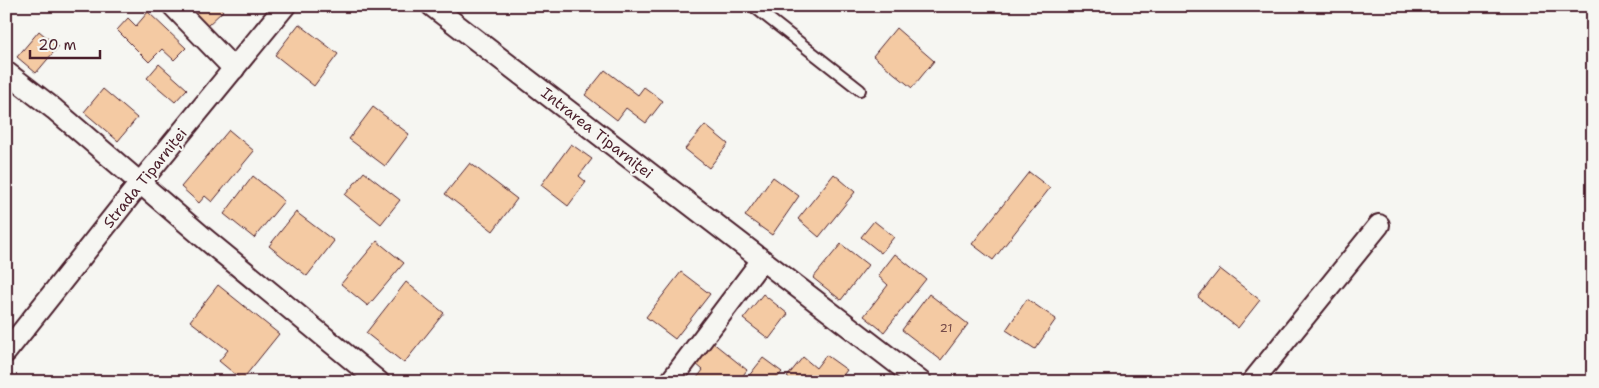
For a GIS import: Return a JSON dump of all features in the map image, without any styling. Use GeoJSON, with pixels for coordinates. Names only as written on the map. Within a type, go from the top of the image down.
{"type":"FeatureCollection","features":[{"type":"Feature","properties":{"kind":"street"},"geometry":{"type":"LineString","coordinates":[[173,6],[234,69]]}},
{"type":"Feature","properties":{"kind":"street","name":"Strada Tiparniței"},"geometry":{"type":"LineString","coordinates":[[6,352],[140,183],[285,6]]}},
{"type":"Feature","properties":{"kind":"street","name":"Intrarea Tiparniței"},"geometry":{"type":"LineString","coordinates":[[432,6],[921,382]]}},
{"type":"Feature","properties":{"kind":"street"},"geometry":{"type":"LineString","coordinates":[[6,72],[379,382]]}},
{"type":"Feature","properties":{"kind":"street"},"geometry":{"type":"LineString","coordinates":[[1252,382],[1379,225]]}},
{"type":"Feature","properties":{"kind":"street"},"geometry":{"type":"LineString","coordinates":[[670,382],[762,260]]}},
{"type":"Feature","properties":{"kind":"lane"},"geometry":{"type":"LineString","coordinates":[[753,6],[860,90]]}},
{"type":"Feature","properties":{"kind":"building"},"geometry":{"type":"Polygon","coordinates":[[[189,6],[219,6],[223,11],[207,26],[189,6]]]}},
{"type":"Feature","properties":{"kind":"building"},"geometry":{"type":"Polygon","coordinates":[[[148,12],[186,48],[174,60],[162,49],[149,62],[117,30],[128,18],[136,26],[148,12]]]}},
{"type":"Feature","properties":{"kind":"building"},"geometry":{"type":"Polygon","coordinates":[[[299,24],[338,54],[314,86],[275,55],[299,24]]]}},
{"type":"Feature","properties":{"kind":"building"},"geometry":{"type":"Polygon","coordinates":[[[896,28],[934,61],[912,88],[873,56],[896,28]]]}},
{"type":"Feature","properties":{"kind":"building"},"geometry":{"type":"Polygon","coordinates":[[[39,31],[58,47],[36,73],[17,57],[39,31]]]}},
{"type":"Feature","properties":{"kind":"building"},"geometry":{"type":"Polygon","coordinates":[[[159,64],[187,89],[175,102],[147,78],[159,64]]]}},
{"type":"Feature","properties":{"kind":"building"},"geometry":{"type":"Polygon","coordinates":[[[605,70],[638,95],[644,87],[663,101],[646,123],[626,108],[617,120],[585,95],[605,70]]]}},
{"type":"Feature","properties":{"kind":"building"},"geometry":{"type":"Polygon","coordinates":[[[103,89],[137,118],[118,141],[84,112],[103,89]]]}},
{"type":"Feature","properties":{"kind":"building"},"geometry":{"type":"Polygon","coordinates":[[[373,107],[409,134],[385,166],[349,139],[373,107]]]}},
{"type":"Feature","properties":{"kind":"building"},"geometry":{"type":"Polygon","coordinates":[[[705,125],[728,144],[709,168],[685,149],[705,125]]]}},
{"type":"Feature","properties":{"kind":"building"},"geometry":{"type":"Polygon","coordinates":[[[229,130],[254,151],[212,202],[205,196],[199,203],[181,187],[229,130]]]}},
{"type":"Feature","properties":{"kind":"building"},"geometry":{"type":"Polygon","coordinates":[[[571,144],[592,159],[579,176],[586,182],[568,206],[541,185],[571,144]]]}},
{"type":"Feature","properties":{"kind":"building"},"geometry":{"type":"Polygon","coordinates":[[[470,163],[517,199],[493,231],[445,194],[470,163]]]}},
{"type":"Feature","properties":{"kind":"building"},"geometry":{"type":"Polygon","coordinates":[[[364,172],[400,200],[381,224],[345,195],[364,172]]]}},
{"type":"Feature","properties":{"kind":"building"},"geometry":{"type":"Polygon","coordinates":[[[1029,172],[1050,188],[993,260],[972,244],[1029,172]]]}},
{"type":"Feature","properties":{"kind":"building"},"geometry":{"type":"Polygon","coordinates":[[[834,174],[855,192],[819,237],[798,219],[834,174]]]}},
{"type":"Feature","properties":{"kind":"building"},"geometry":{"type":"Polygon","coordinates":[[[253,176],[284,201],[254,238],[224,214],[253,176]]]}},
{"type":"Feature","properties":{"kind":"building"},"geometry":{"type":"Polygon","coordinates":[[[773,177],[799,196],[772,235],[745,216],[773,177]]]}},
{"type":"Feature","properties":{"kind":"building"},"geometry":{"type":"Polygon","coordinates":[[[296,212],[334,241],[307,276],[269,246],[296,212]]]}},
{"type":"Feature","properties":{"kind":"building"},"geometry":{"type":"Polygon","coordinates":[[[874,221],[894,237],[881,253],[861,237],[874,221]]]}},
{"type":"Feature","properties":{"kind":"building"},"geometry":{"type":"Polygon","coordinates":[[[377,241],[404,263],[368,306],[341,284],[377,241]]]}},
{"type":"Feature","properties":{"kind":"building"},"geometry":{"type":"Polygon","coordinates":[[[841,244],[868,265],[841,300],[813,278],[841,244]]]}},
{"type":"Feature","properties":{"kind":"building"},"geometry":{"type":"Polygon","coordinates":[[[895,254],[926,279],[884,332],[864,316],[888,285],[878,276],[895,254]]]}},
{"type":"Feature","properties":{"kind":"building"},"geometry":{"type":"Polygon","coordinates":[[[1220,269],[1260,300],[1238,328],[1198,297],[1220,269]]]}},
{"type":"Feature","properties":{"kind":"building"},"geometry":{"type":"Polygon","coordinates":[[[681,272],[710,294],[675,339],[646,317],[681,272]]]}},
{"type":"Feature","properties":{"kind":"building"},"geometry":{"type":"Polygon","coordinates":[[[406,282],[444,313],[404,363],[366,333],[406,282]]]}},
{"type":"Feature","properties":{"kind":"building"},"geometry":{"type":"Polygon","coordinates":[[[218,285],[279,334],[242,380],[219,361],[228,350],[190,321],[218,285]]]}},
{"type":"Feature","properties":{"kind":"building"},"geometry":{"type":"Polygon","coordinates":[[[763,294],[788,314],[769,339],[743,319],[763,294]]]}},
{"type":"Feature","properties":{"kind":"building"},"geometry":{"type":"Polygon","coordinates":[[[929,294],[968,324],[941,360],[902,330],[929,294]]]}},
{"type":"Feature","properties":{"kind":"building"},"geometry":{"type":"Polygon","coordinates":[[[1027,299],[1056,319],[1035,349],[1006,330],[1027,299]]]}},
{"type":"Feature","properties":{"kind":"building"},"geometry":{"type":"Polygon","coordinates":[[[712,342],[747,370],[738,382],[694,382],[703,370],[695,363],[712,342]]]}},
{"type":"Feature","properties":{"kind":"building"},"geometry":{"type":"Polygon","coordinates":[[[826,355],[847,370],[838,382],[794,382],[787,377],[803,357],[816,368],[826,355]]]}},
{"type":"Feature","properties":{"kind":"building"},"geometry":{"type":"Polygon","coordinates":[[[763,358],[782,372],[774,382],[744,382],[763,358]]]}}]}
